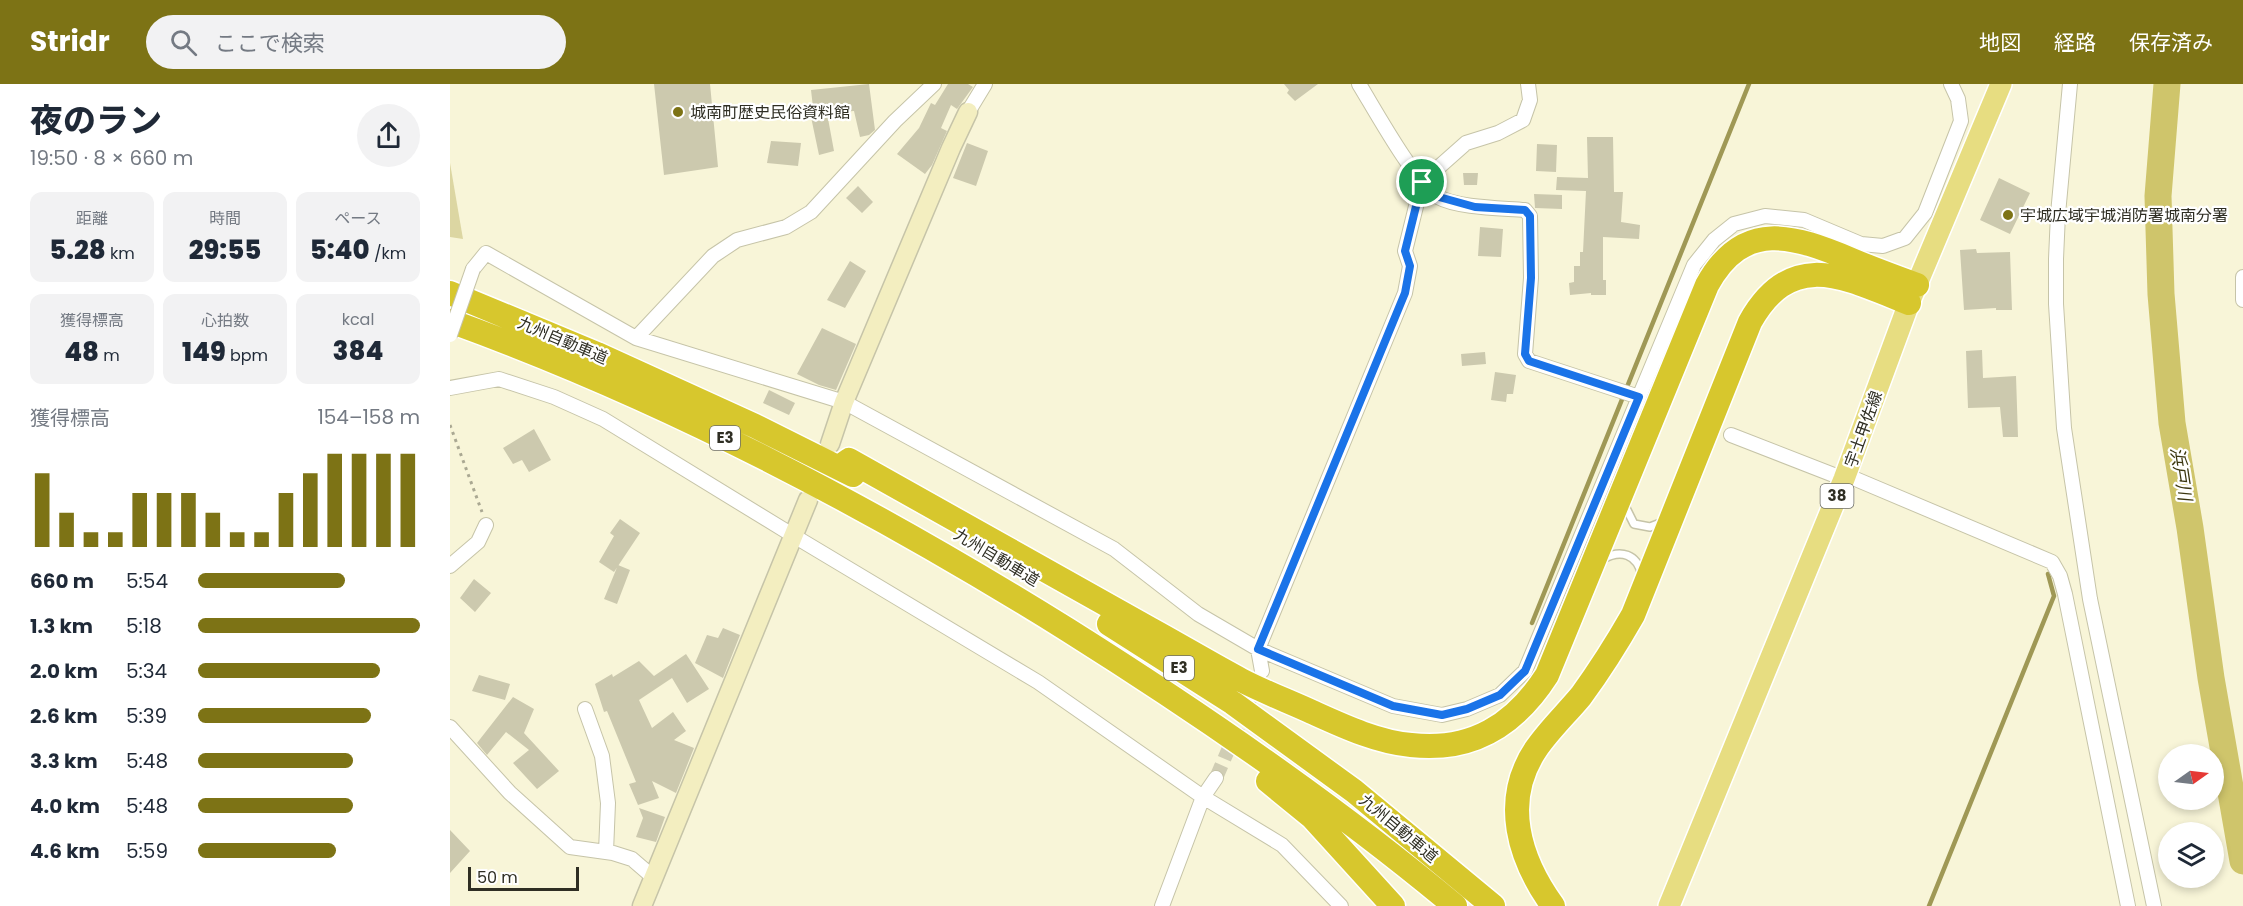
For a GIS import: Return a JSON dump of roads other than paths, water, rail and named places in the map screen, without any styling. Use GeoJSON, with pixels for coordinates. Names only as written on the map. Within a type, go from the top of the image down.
{"type":"FeatureCollection","features":[{"type":"Feature","properties":{"kind":"highway"},"geometry":{"type":"LineString","coordinates":[[839,467],[849,460],[1243,681],[1344,727],[1410,745],[1436,746],[1461,743],[1483,736],[1503,725],[1536,693],[1547,675],[1707,285],[1728,255],[1743,245],[1758,240],[1792,239],[1811,243],[1913,294]]}},
{"type":"Feature","properties":{"kind":"highway"},"geometry":{"type":"LineString","coordinates":[[1553,906],[1538,886],[1527,863],[1519,837],[1516,812],[1518,789],[1525,768],[1536,749],[1608,659],[1633,615],[1750,322],[1772,292],[1787,281],[1804,276],[1824,275],[1843,278],[1913,294]]}},
{"type":"Feature","properties":{"kind":"highway","name":"九州自動車道"},"geometry":{"type":"LineString","coordinates":[[450,293],[618,364],[755,426],[839,467],[1027,574],[1233,703],[1354,791],[1493,906]]}},
{"type":"Feature","properties":{"kind":"highway","name":"九州自動車道"},"geometry":{"type":"LineString","coordinates":[[450,321],[518,346],[755,452],[875,515],[988,580],[1222,730],[1350,821],[1455,906]]}},
{"type":"Feature","properties":{"kind":"highway"},"geometry":{"type":"LineString","coordinates":[[988,580],[1094,658],[1215,740],[1281,790],[1340,845],[1393,906]]}},
{"type":"Feature","properties":{"kind":"main road","name":"宇土甲佐線"},"geometry":{"type":"LineString","coordinates":[[1669,906],[1845,477],[1913,294],[2001,84]]}},
{"type":"Feature","properties":{"kind":"street"},"geometry":{"type":"LineString","coordinates":[[636,338],[713,256],[737,240],[786,226],[811,212],[895,121],[934,84]]}},
{"type":"Feature","properties":{"kind":"street"},"geometry":{"type":"LineString","coordinates":[[830,444],[844,402],[951,148],[968,112],[985,84]]}},
{"type":"Feature","properties":{"kind":"street"},"geometry":{"type":"LineString","coordinates":[[1359,84],[1422,182],[1439,197],[1475,207],[1525,210],[1530,216],[1531,278],[1525,354],[1529,361],[1639,397]]}},
{"type":"Feature","properties":{"kind":"street"},"geometry":{"type":"LineString","coordinates":[[1263,671],[1258,649],[1405,293],[1410,266],[1405,251],[1422,182],[1467,143],[1498,134],[1522,120],[1530,100],[1528,84]]}},
{"type":"Feature","properties":{"kind":"street"},"geometry":{"type":"LineString","coordinates":[[450,335],[473,269],[486,253],[636,338],[844,402],[1114,549],[1198,614],[1258,649],[1393,706],[1442,715],[1467,709],[1500,695],[1525,671],[1694,265],[1714,240],[1734,224],[1764,216],[1804,220],[1861,244],[1883,246],[1905,238],[1925,213],[1961,121],[1958,99],[1951,84]]}},
{"type":"Feature","properties":{"kind":"street"},"geometry":{"type":"LineString","coordinates":[[2070,84],[2056,259],[2056,304],[2064,428],[2090,599],[2154,906]]}},
{"type":"Feature","properties":{"kind":"street"},"geometry":{"type":"LineString","coordinates":[[2243,277],[2243,300]]}},
{"type":"Feature","properties":{"kind":"street"},"geometry":{"type":"LineString","coordinates":[[450,388],[499,379],[554,397],[603,419],[1038,682],[1203,797],[1281,845],[1341,906]]}},
{"type":"Feature","properties":{"kind":"street"},"geometry":{"type":"LineString","coordinates":[[1731,435],[1845,477],[2052,562],[2060,576],[2065,594],[2128,906]]}},
{"type":"Feature","properties":{"kind":"street"},"geometry":{"type":"LineString","coordinates":[[642,906],[808,500]]}},
{"type":"Feature","properties":{"kind":"street"},"geometry":{"type":"LineString","coordinates":[[450,566],[478,542],[486,525]]}},
{"type":"Feature","properties":{"kind":"street"},"geometry":{"type":"LineString","coordinates":[[585,709],[602,756],[608,802],[606,852]]}},
{"type":"Feature","properties":{"kind":"street"},"geometry":{"type":"LineString","coordinates":[[450,727],[510,793],[570,847],[606,852],[632,859],[654,878]]}},
{"type":"Feature","properties":{"kind":"street"},"geometry":{"type":"LineString","coordinates":[[1162,906],[1203,797],[1216,778]]}},
{"type":"Feature","properties":{"kind":"lane"},"geometry":{"type":"LineString","coordinates":[[1622,492],[1625,508],[1634,524],[1650,527],[1671,518]]}},
{"type":"Feature","properties":{"kind":"lane"},"geometry":{"type":"LineString","coordinates":[[1592,568],[1606,557],[1618,554],[1632,556],[1641,571],[1643,589]]}},
{"type":"Feature","properties":{"kind":"waterway"},"geometry":{"type":"LineString","coordinates":[[1532,623],[1749,84]]}},
{"type":"Feature","properties":{"kind":"waterway","name":"浜戸川"},"geometry":{"type":"LineString","coordinates":[[2167,84],[2158,196],[2161,294],[2172,423],[2190,528],[2211,678],[2243,861]]}},
{"type":"Feature","properties":{"kind":"waterway"},"geometry":{"type":"LineString","coordinates":[[1929,906],[2054,596],[2048,574]]}},
{"type":"Feature","properties":{"kind":"tunnel"},"geometry":{"type":"LineString","coordinates":[[1216,778],[1258,681]]}},
{"type":"Feature","properties":{"kind":"place","name":"城南町歴史民俗資料館"},"geometry":{"type":"Point","coordinates":[678,112]}},
{"type":"Feature","properties":{"kind":"place","name":"宇城広域宇城消防署城南分署"},"geometry":{"type":"Point","coordinates":[2008,215]}}]}
